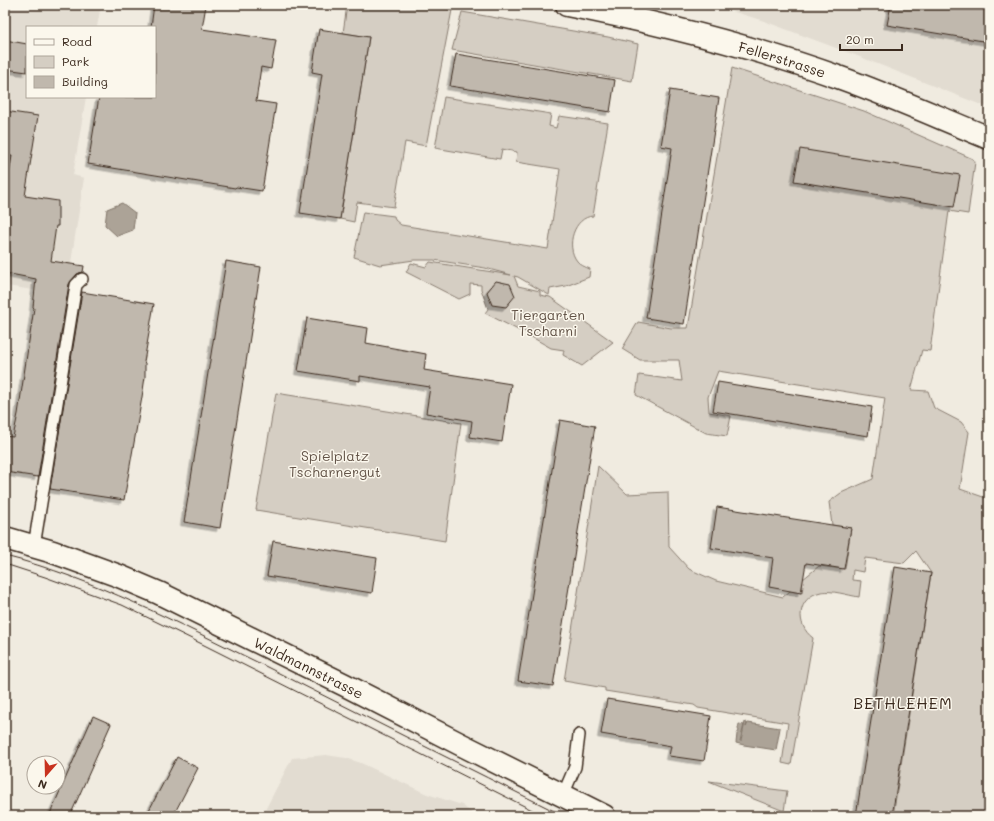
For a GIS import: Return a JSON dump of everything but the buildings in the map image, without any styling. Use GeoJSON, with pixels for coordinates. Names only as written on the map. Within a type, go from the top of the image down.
{"type":"FeatureCollection","features":[{"type":"Feature","properties":{"kind":"street","name":"Fellerstrasse"},"geometry":{"type":"LineString","coordinates":[[567,5],[660,24],[805,65],[911,105],[989,138]]}},
{"type":"Feature","properties":{"kind":"street","name":"Waldmannstrasse"},"geometry":{"type":"LineString","coordinates":[[5,538],[33,546],[119,576],[158,593],[604,816]]}},
{"type":"Feature","properties":{"kind":"lane"},"geometry":{"type":"LineString","coordinates":[[33,546],[38,526],[76,285],[82,279]]}},
{"type":"Feature","properties":{"kind":"lane"},"geometry":{"type":"LineString","coordinates":[[564,795],[575,767],[579,735]]}},
{"type":"Feature","properties":{"kind":"shaded area"},"geometry":{"type":"Polygon","coordinates":[[[5,5],[101,5],[97,26],[26,26],[26,98],[86,98],[73,175],[84,178],[66,295],[7,286],[5,299],[5,5]]]}},
{"type":"Feature","properties":{"kind":"shaded area"},"geometry":{"type":"Polygon","coordinates":[[[712,5],[989,5],[989,108],[761,20],[712,5]]]}},
{"type":"Feature","properties":{"kind":"shaded area"},"geometry":{"type":"Polygon","coordinates":[[[122,203],[135,213],[133,230],[117,236],[105,225],[107,209],[122,203]]]}},
{"type":"Feature","properties":{"kind":"shaded area"},"geometry":{"type":"Polygon","coordinates":[[[745,722],[747,723],[746,727],[748,723],[780,728],[776,750],[736,743],[739,724],[744,725],[741,741],[745,722]]]}},
{"type":"Feature","properties":{"kind":"shaded area"},"geometry":{"type":"Polygon","coordinates":[[[326,755],[346,758],[361,763],[427,794],[462,805],[474,816],[262,816],[292,758],[326,755]]]}},
{"type":"Feature","properties":{"kind":"green space"},"geometry":{"type":"Polygon","coordinates":[[[347,5],[421,5],[452,10],[426,146],[405,142],[394,207],[357,202],[354,222],[340,219],[369,37],[343,33],[347,5]]]}},
{"type":"Feature","properties":{"kind":"green space"},"geometry":{"type":"Polygon","coordinates":[[[462,12],[608,37],[638,44],[632,81],[452,50],[462,12]]]}},
{"type":"Feature","properties":{"kind":"green space"},"geometry":{"type":"Polygon","coordinates":[[[732,68],[864,111],[973,159],[975,162],[968,214],[949,211],[930,351],[922,350],[911,390],[928,391],[934,408],[961,422],[969,432],[960,489],[989,499],[989,816],[893,816],[931,573],[916,551],[904,563],[865,558],[863,572],[853,570],[852,580],[861,581],[859,597],[835,592],[821,592],[807,599],[803,605],[801,619],[803,626],[813,638],[791,765],[782,763],[788,723],[698,708],[694,705],[605,691],[605,688],[564,681],[598,466],[627,494],[668,492],[669,547],[689,569],[716,581],[783,597],[790,591],[802,593],[803,586],[797,584],[819,566],[845,569],[851,528],[832,525],[829,502],[841,493],[873,479],[885,398],[718,371],[708,397],[709,412],[731,416],[727,436],[706,433],[636,395],[639,375],[682,381],[679,360],[640,360],[622,349],[638,322],[671,328],[688,328],[732,68]]]}},
{"type":"Feature","properties":{"kind":"green space","name":"Tiergarten Tscharni"},"geometry":{"type":"Polygon","coordinates":[[[444,97],[551,114],[549,126],[556,128],[559,116],[608,123],[593,216],[581,221],[573,233],[572,240],[573,255],[580,264],[590,269],[589,277],[566,286],[550,289],[549,295],[514,276],[518,286],[540,291],[540,295],[550,297],[613,342],[582,366],[563,355],[564,350],[551,348],[528,335],[528,332],[518,330],[485,313],[488,309],[481,285],[470,284],[470,294],[459,299],[406,272],[411,263],[426,267],[430,262],[511,275],[485,268],[434,260],[414,260],[380,265],[354,257],[363,212],[394,216],[395,220],[401,225],[548,249],[560,169],[516,162],[517,152],[502,149],[500,159],[435,148],[444,97]]]}},
{"type":"Feature","properties":{"kind":"green space","name":"Spielplatz Tscharnergut"},"geometry":{"type":"Polygon","coordinates":[[[276,393],[461,423],[445,541],[256,510],[276,393]]]}},
{"type":"Feature","properties":{"kind":"green space"},"geometry":{"type":"Polygon","coordinates":[[[709,781],[787,791],[784,811],[716,784],[709,781]]]}},
{"type":"Feature","properties":{"kind":"tram line"},"geometry":{"type":"LineString","coordinates":[[5,556],[71,576],[166,617],[564,816]]}},
{"type":"Feature","properties":{"kind":"tram line"},"geometry":{"type":"LineString","coordinates":[[5,564],[122,605],[544,816]]}},
{"type":"Feature","properties":{"kind":"district","name":"BETHLEHEM"},"geometry":{"type":"Point","coordinates":[903,702]}}]}
